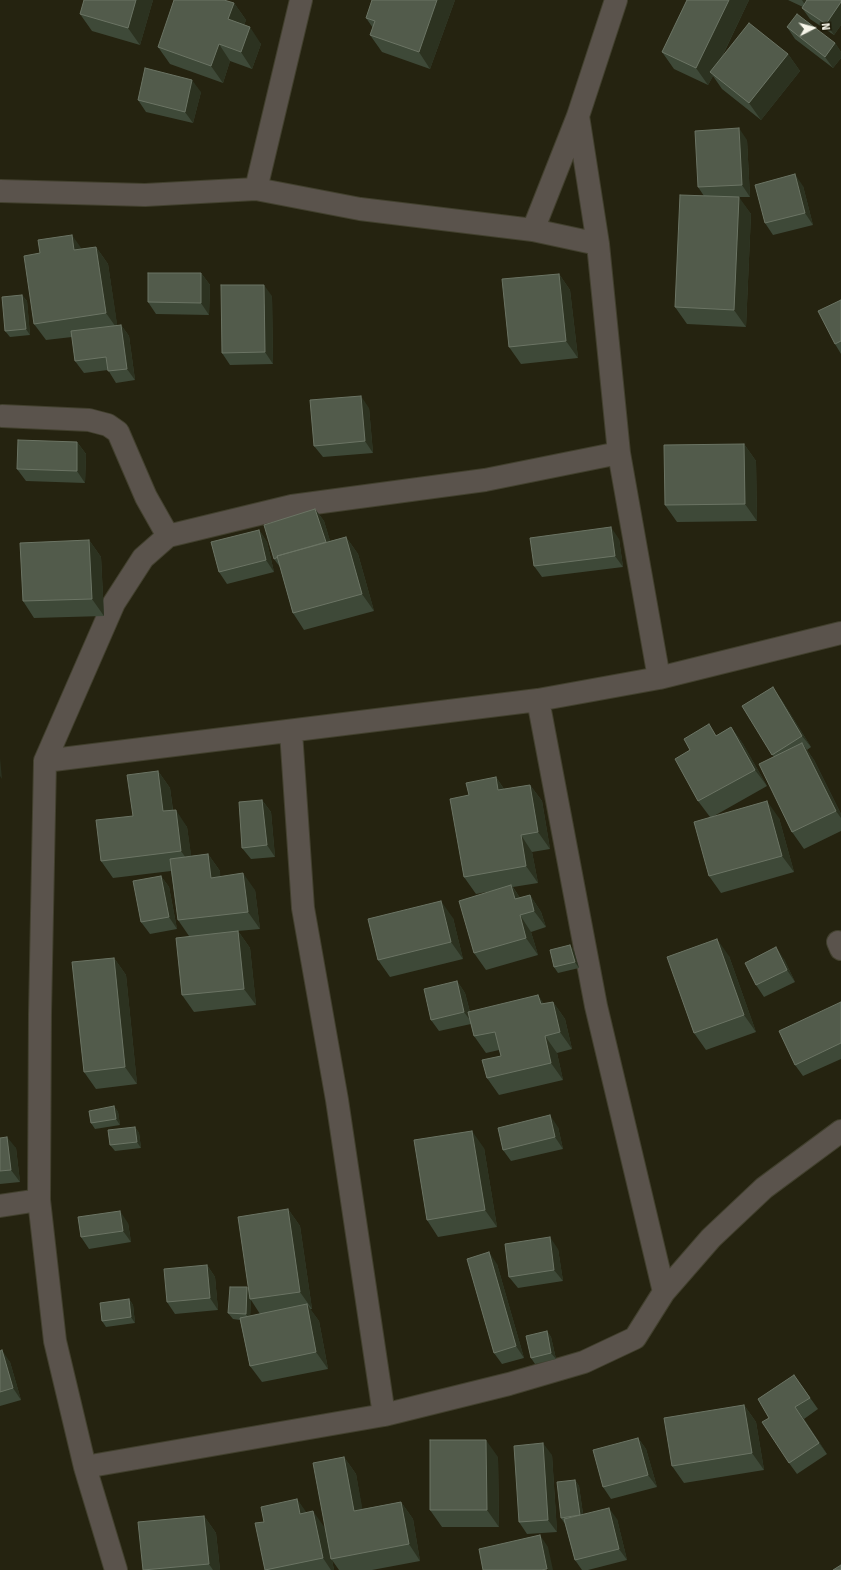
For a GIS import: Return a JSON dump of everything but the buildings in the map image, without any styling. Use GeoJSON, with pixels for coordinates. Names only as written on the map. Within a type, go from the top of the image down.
{"type":"FeatureCollection","features":[{"type":"Feature","properties":{"kind":"street"},"geometry":{"type":"LineString","coordinates":[[256,189],[301,0]]}},
{"type":"Feature","properties":{"kind":"street"},"geometry":{"type":"LineString","coordinates":[[533,230],[578,116],[616,0]]}},
{"type":"Feature","properties":{"kind":"street"},"geometry":{"type":"LineString","coordinates":[[578,116],[598,244],[619,453],[659,678]]}},
{"type":"Feature","properties":{"kind":"street"},"geometry":{"type":"LineString","coordinates":[[0,191],[145,195],[256,189],[360,209],[533,230],[598,244]]}},
{"type":"Feature","properties":{"kind":"street"},"geometry":{"type":"LineString","coordinates":[[1,411],[90,420],[108,425],[118,432],[146,497],[168,536]]}},
{"type":"Feature","properties":{"kind":"street"},"geometry":{"type":"LineString","coordinates":[[116,1570],[85,1467],[55,1341],[39,1200],[40,1006],[45,761],[114,603],[143,558],[168,536],[292,506],[485,480],[619,453]]}},
{"type":"Feature","properties":{"kind":"street"},"geometry":{"type":"LineString","coordinates":[[45,761],[291,732],[538,700],[659,678],[841,633]]}},
{"type":"Feature","properties":{"kind":"street"},"geometry":{"type":"LineString","coordinates":[[538,700],[596,1006],[664,1292]]}},
{"type":"Feature","properties":{"kind":"street"},"geometry":{"type":"LineString","coordinates":[[291,732],[303,908],[337,1100],[384,1415]]}},
{"type":"Feature","properties":{"kind":"street"},"geometry":{"type":"LineString","coordinates":[[85,1467],[384,1415],[509,1384],[584,1362],[635,1338],[664,1292],[711,1238],[764,1188],[841,1131]]}},
{"type":"Feature","properties":{"kind":"street"},"geometry":{"type":"LineString","coordinates":[[0,1206],[39,1200]]}}]}
